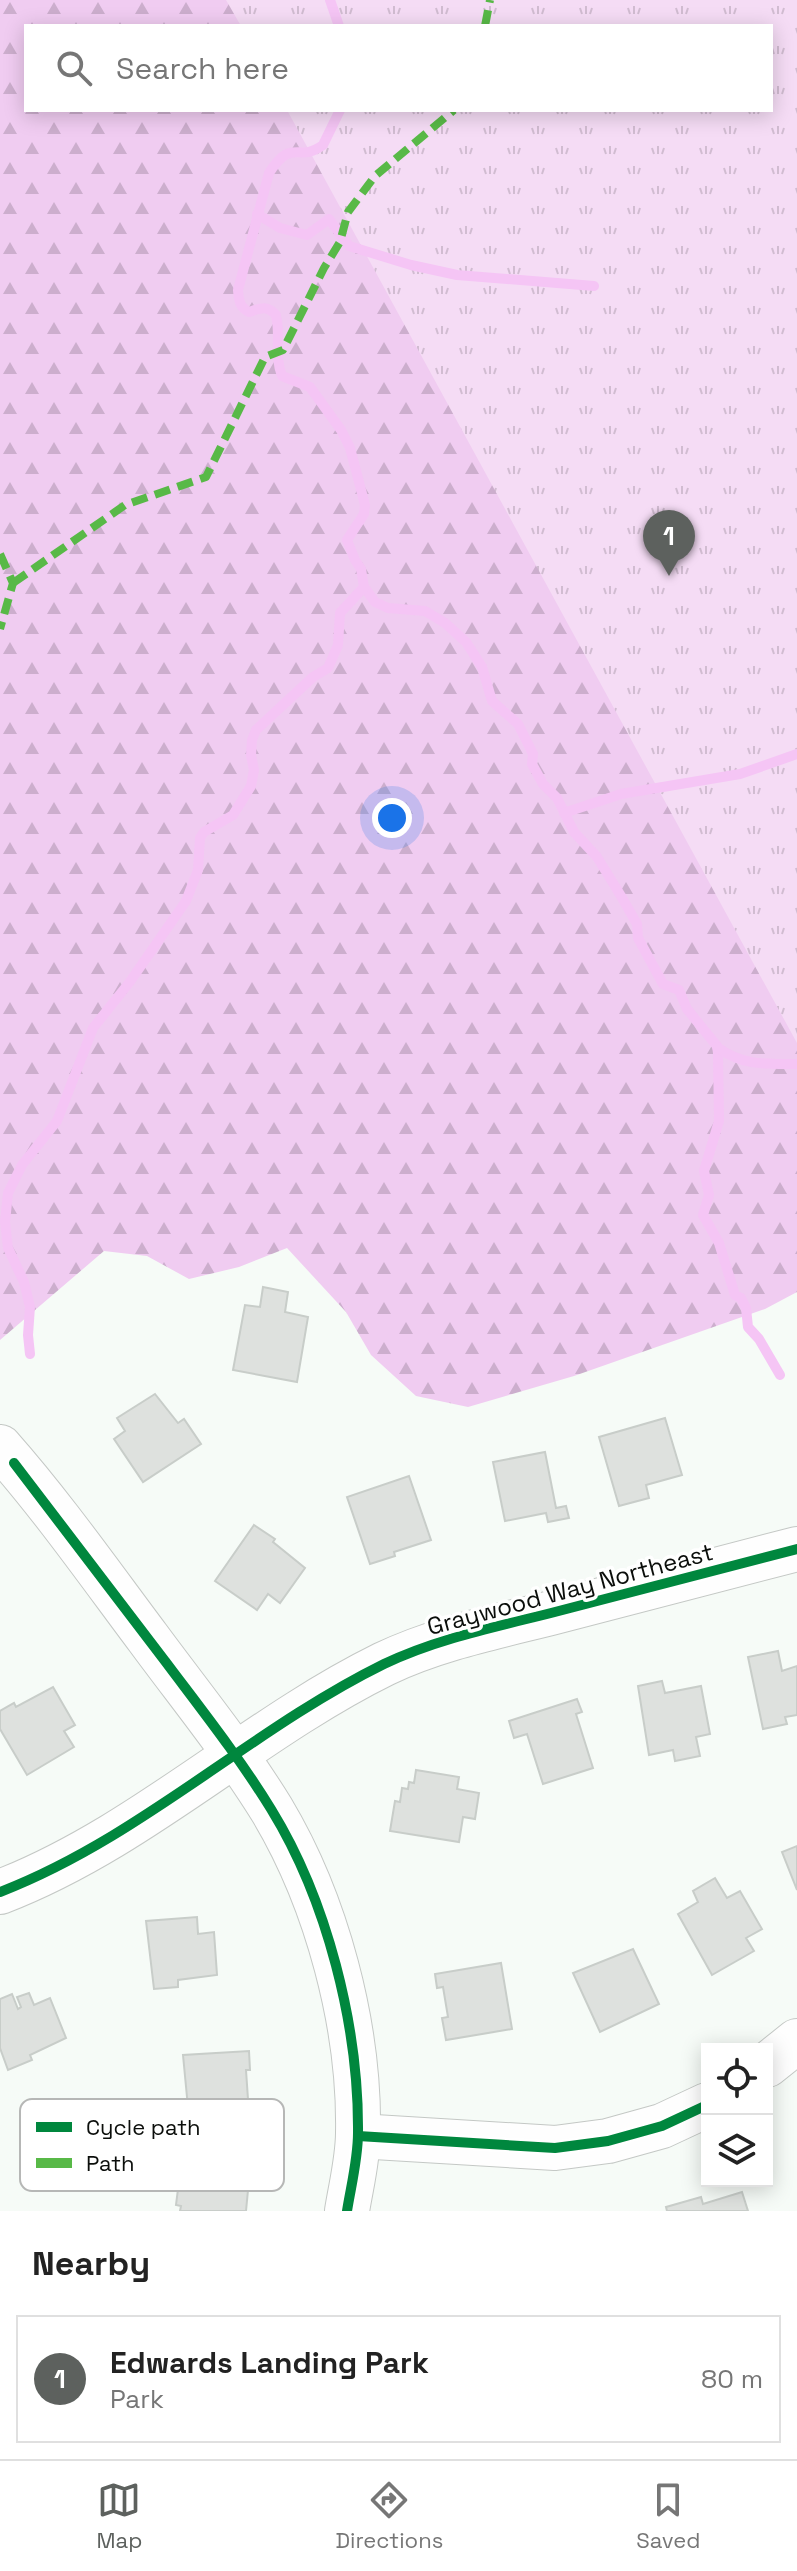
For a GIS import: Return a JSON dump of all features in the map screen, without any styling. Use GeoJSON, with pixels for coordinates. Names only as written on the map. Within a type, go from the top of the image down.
{"type":"FeatureCollection","features":[{"type":"Feature","properties":{"kind":"street"},"geometry":{"type":"LineString","coordinates":[[7,1455],[235,1755],[272,1811],[303,1871],[327,1935],[348,2019],[356,2084],[358,2136],[347,2211]]}},
{"type":"Feature","properties":{"kind":"street","name":"Graywood Way Northeast"},"geometry":{"type":"LineString","coordinates":[[0,1892],[32,1880],[106,1841],[329,1693],[387,1663],[447,1640],[797,1549]]}},
{"type":"Feature","properties":{"kind":"street"},"geometry":{"type":"LineString","coordinates":[[773,2060],[797,2041]]}},
{"type":"Feature","properties":{"kind":"street"},"geometry":{"type":"LineString","coordinates":[[358,2136],[555,2148],[608,2141],[662,2126],[701,2108]]}},
{"type":"Feature","properties":{"kind":"green space"},"geometry":{"type":"Polygon","coordinates":[[[0,0],[797,0],[797,1292],[765,1309],[574,1376],[468,1407],[416,1396],[371,1355],[346,1312],[287,1248],[239,1267],[189,1279],[147,1256],[104,1251],[0,1340],[0,0]]]}},
{"type":"Feature","properties":{"kind":"green space"},"geometry":{"type":"Polygon","coordinates":[[[226,0],[797,0],[797,1043],[288,112],[773,112],[773,24],[240,24],[226,0]]]}},
{"type":"Feature","properties":{"kind":"building"},"geometry":{"type":"Polygon","coordinates":[[[263,1287],[288,1292],[285,1312],[308,1317],[297,1382],[233,1370],[245,1305],[260,1307],[263,1287]]]}},
{"type":"Feature","properties":{"kind":"building"},"geometry":{"type":"Polygon","coordinates":[[[155,1394],[178,1423],[184,1419],[201,1444],[143,1482],[114,1439],[125,1431],[117,1418],[155,1394]]]}},
{"type":"Feature","properties":{"kind":"building"},"geometry":{"type":"Polygon","coordinates":[[[665,1418],[682,1475],[646,1485],[649,1498],[619,1506],[599,1437],[665,1418]]]}},
{"type":"Feature","properties":{"kind":"building"},"geometry":{"type":"Polygon","coordinates":[[[545,1452],[556,1508],[566,1506],[569,1518],[548,1522],[546,1513],[505,1521],[493,1462],[545,1452]]]}},
{"type":"Feature","properties":{"kind":"building"},"geometry":{"type":"Polygon","coordinates":[[[409,1476],[431,1540],[370,1564],[347,1497],[409,1476]]]}},
{"type":"Feature","properties":{"kind":"building"},"geometry":{"type":"Polygon","coordinates":[[[254,1525],[275,1539],[273,1542],[305,1568],[280,1603],[268,1594],[257,1610],[215,1581],[254,1525]]]}},
{"type":"Feature","properties":{"kind":"building"},"geometry":{"type":"Polygon","coordinates":[[[778,1651],[782,1671],[797,1666],[797,1715],[785,1717],[787,1724],[763,1729],[748,1657],[778,1651]]]}},
{"type":"Feature","properties":{"kind":"building"},"geometry":{"type":"Polygon","coordinates":[[[662,1681],[665,1693],[701,1686],[710,1734],[696,1737],[700,1756],[675,1761],[673,1750],[649,1755],[638,1686],[662,1681]]]}},
{"type":"Feature","properties":{"kind":"building"},"geometry":{"type":"Polygon","coordinates":[[[53,1687],[75,1725],[64,1731],[74,1747],[27,1775],[0,1729],[0,1711],[14,1703],[16,1707],[53,1687]]]}},
{"type":"Feature","properties":{"kind":"building"},"geometry":{"type":"Polygon","coordinates":[[[577,1699],[582,1712],[576,1714],[593,1768],[543,1784],[527,1734],[514,1738],[509,1721],[577,1699]]]}},
{"type":"Feature","properties":{"kind":"building"},"geometry":{"type":"Polygon","coordinates":[[[416,1770],[459,1777],[457,1789],[479,1793],[475,1819],[463,1817],[459,1842],[390,1831],[395,1801],[400,1802],[402,1788],[408,1789],[409,1782],[414,1783],[416,1770]]]}},
{"type":"Feature","properties":{"kind":"building"},"geometry":{"type":"Polygon","coordinates":[[[797,1846],[797,1890],[782,1852],[797,1846]]]}},
{"type":"Feature","properties":{"kind":"building"},"geometry":{"type":"Polygon","coordinates":[[[715,1878],[727,1898],[740,1891],[762,1929],[746,1938],[754,1951],[712,1975],[678,1914],[698,1902],[693,1891],[715,1878]]]}},
{"type":"Feature","properties":{"kind":"building"},"geometry":{"type":"Polygon","coordinates":[[[197,1917],[198,1934],[214,1932],[217,1975],[178,1980],[178,1987],[154,1989],[146,1921],[197,1917]]]}},
{"type":"Feature","properties":{"kind":"building"},"geometry":{"type":"Polygon","coordinates":[[[633,1949],[659,2004],[600,2032],[573,1973],[633,1949]]]}},
{"type":"Feature","properties":{"kind":"building"},"geometry":{"type":"Polygon","coordinates":[[[501,1963],[512,2029],[446,2040],[442,2018],[448,2017],[443,1987],[437,1988],[435,1974],[501,1963]]]}},
{"type":"Feature","properties":{"kind":"building"},"geometry":{"type":"Polygon","coordinates":[[[29,1993],[34,2005],[50,1998],[66,2038],[30,2055],[32,2060],[8,2070],[0,2048],[0,1999],[12,1994],[18,2009],[21,2007],[17,1997],[29,1993]]]}},
{"type":"Feature","properties":{"kind":"building"},"geometry":{"type":"Polygon","coordinates":[[[249,2051],[250,2070],[246,2070],[248,2099],[187,2099],[183,2055],[249,2051]]]}},
{"type":"Feature","properties":{"kind":"building"},"geometry":{"type":"Polygon","coordinates":[[[178,2191],[248,2191],[246,2211],[180,2211],[181,2206],[176,2205],[178,2191]]]}},
{"type":"Feature","properties":{"kind":"building"},"geometry":{"type":"Polygon","coordinates":[[[742,2192],[748,2211],[667,2211],[666,2207],[701,2197],[703,2204],[742,2192]]]}},
{"type":"Feature","properties":{"kind":"waterway"},"geometry":{"type":"LineString","coordinates":[[330,0],[338,24]]}},
{"type":"Feature","properties":{"kind":"waterway"},"geometry":{"type":"LineString","coordinates":[[339,112],[323,145],[284,156],[269,173],[238,290],[240,303],[249,312],[264,308],[276,315],[278,361],[282,376],[310,387],[350,448],[365,505],[364,514],[347,540],[361,569],[364,587],[375,602],[388,608],[425,611],[445,623],[466,642],[482,667],[492,701],[518,724],[533,754],[532,764],[543,784],[557,798],[574,832],[597,857],[621,896],[637,924],[638,938],[663,984],[679,990],[687,1009],[717,1046],[719,1121],[704,1171],[709,1195],[703,1215],[719,1243],[735,1295],[741,1298],[746,1308],[748,1327],[759,1339],[780,1375]]}},
{"type":"Feature","properties":{"kind":"waterway"},"geometry":{"type":"LineString","coordinates":[[257,214],[280,228],[307,235],[329,219],[349,246],[457,275],[594,286]]}},
{"type":"Feature","properties":{"kind":"waterway"},"geometry":{"type":"LineString","coordinates":[[30,1354],[30,1307],[24,1282],[8,1248],[5,1222],[8,1193],[22,1165],[57,1121],[93,1028],[129,983],[186,901],[198,870],[200,838],[204,832],[233,815],[251,786],[254,770],[252,740],[256,730],[313,677],[328,668],[338,645],[340,613],[364,587]]}},
{"type":"Feature","properties":{"kind":"waterway"},"geometry":{"type":"LineString","coordinates":[[564,813],[621,794],[740,774],[797,754]]}},
{"type":"Feature","properties":{"kind":"waterway"},"geometry":{"type":"LineString","coordinates":[[717,1047],[745,1061],[797,1064]]}},
{"type":"Feature","properties":{"kind":"marked path"},"geometry":{"type":"LineString","coordinates":[[485,24],[490,0]]}},
{"type":"Feature","properties":{"kind":"marked path"},"geometry":{"type":"LineString","coordinates":[[13,583],[125,505],[206,477],[265,357],[283,350],[340,242],[348,212],[375,176],[452,112]]}},
{"type":"Feature","properties":{"kind":"marked path"},"geometry":{"type":"LineString","coordinates":[[0,554],[13,583],[0,629]]}},
{"type":"Feature","properties":{"kind":"cycle path"},"geometry":{"type":"LineString","coordinates":[[14,1463],[233,1752],[271,1809],[308,1883],[336,1965],[353,2050],[358,2143],[347,2211]]}},
{"type":"Feature","properties":{"kind":"cycle path"},"geometry":{"type":"LineString","coordinates":[[0,1892],[100,1843],[287,1720],[404,1655],[466,1634],[797,1549]]}},
{"type":"Feature","properties":{"kind":"cycle path"},"geometry":{"type":"LineString","coordinates":[[358,2136],[555,2148],[608,2141],[662,2126],[701,2108]]}},
{"type":"Feature","properties":{"kind":"place","name":"Edwards Landing Park"},"geometry":{"type":"Point","coordinates":[669,576]}}]}
